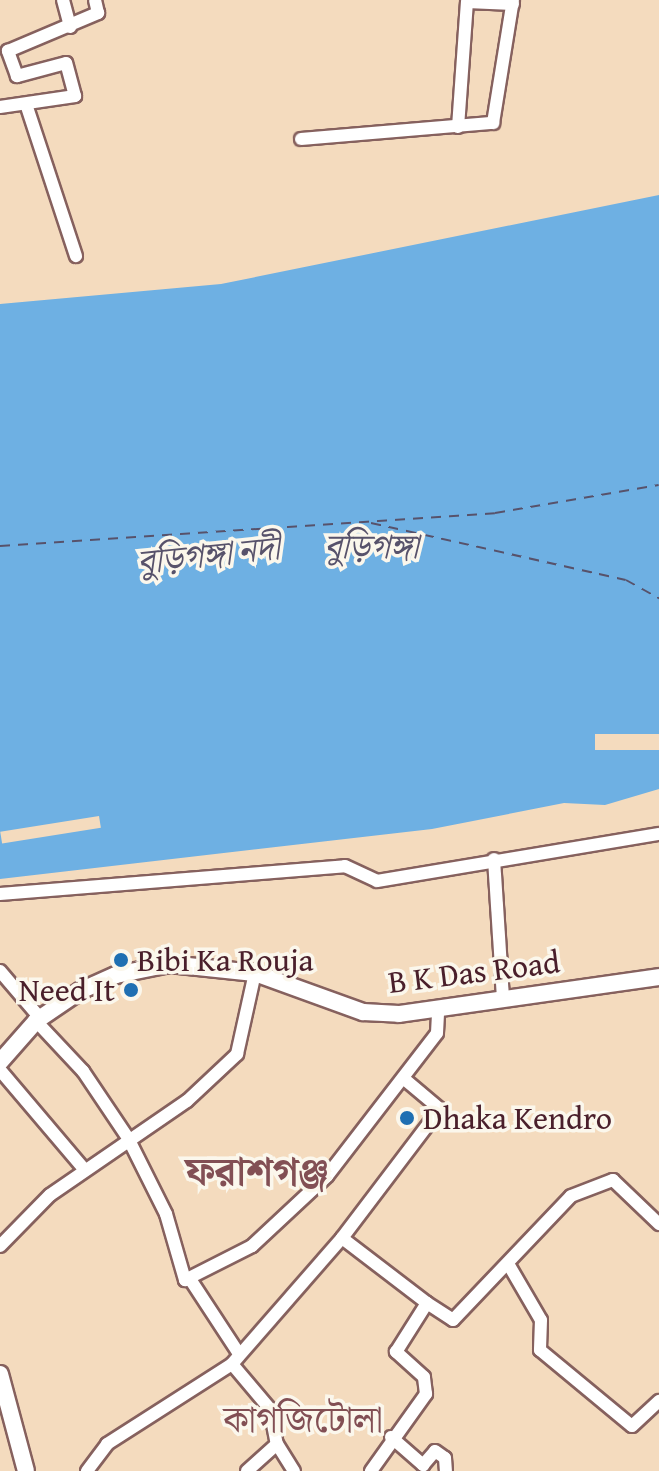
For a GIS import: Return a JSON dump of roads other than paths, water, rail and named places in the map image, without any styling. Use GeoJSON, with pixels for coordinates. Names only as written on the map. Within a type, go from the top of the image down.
{"type":"FeatureCollection","features":[{"type":"Feature","properties":{"kind":"street"},"geometry":{"type":"LineString","coordinates":[[63,0],[70,27]]}},
{"type":"Feature","properties":{"kind":"street"},"geometry":{"type":"LineString","coordinates":[[27,107],[75,96],[66,63],[17,76],[8,51],[98,13],[95,0]]}},
{"type":"Feature","properties":{"kind":"street"},"geometry":{"type":"LineString","coordinates":[[301,139],[458,127],[493,123],[513,2],[467,2],[458,127]]}},
{"type":"Feature","properties":{"kind":"street"},"geometry":{"type":"LineString","coordinates":[[0,107],[24,100],[76,256]]}},
{"type":"Feature","properties":{"kind":"street"},"geometry":{"type":"LineString","coordinates":[[0,894],[345,866],[377,881],[494,859],[659,834]]}},
{"type":"Feature","properties":{"kind":"street"},"geometry":{"type":"LineString","coordinates":[[494,859],[503,998]]}},
{"type":"Feature","properties":{"kind":"street","name":"B K Das Road"},"geometry":{"type":"LineString","coordinates":[[0,1061],[38,1020],[116,975],[169,964],[255,973],[363,1012],[438,1011],[503,998],[659,977]]}},
{"type":"Feature","properties":{"kind":"street"},"geometry":{"type":"LineString","coordinates":[[0,971],[83,1071],[128,1138],[166,1214],[182,1278],[190,1279],[252,1246],[327,1176],[437,1033],[438,1011]]}},
{"type":"Feature","properties":{"kind":"street"},"geometry":{"type":"LineString","coordinates":[[0,1246],[84,1169],[187,1101],[237,1054],[255,973]]}},
{"type":"Feature","properties":{"kind":"street"},"geometry":{"type":"LineString","coordinates":[[0,1070],[84,1169]]}},
{"type":"Feature","properties":{"kind":"street"},"geometry":{"type":"LineString","coordinates":[[87,1471],[107,1444],[235,1359],[342,1238],[440,1109],[403,1078]]}},
{"type":"Feature","properties":{"kind":"street"},"geometry":{"type":"LineString","coordinates":[[342,1238],[453,1320],[510,1267],[571,1196],[613,1180],[659,1224]]}},
{"type":"Feature","properties":{"kind":"street"},"geometry":{"type":"LineString","coordinates":[[510,1267],[541,1320],[540,1350],[632,1426],[659,1401]]}},
{"type":"Feature","properties":{"kind":"street"},"geometry":{"type":"LineString","coordinates":[[190,1279],[235,1359],[270,1409],[277,1444],[294,1471]]}},
{"type":"Feature","properties":{"kind":"street"},"geometry":{"type":"LineString","coordinates":[[371,1471],[391,1437],[426,1394],[424,1377],[396,1352],[427,1303]]}},
{"type":"Feature","properties":{"kind":"street"},"geometry":{"type":"LineString","coordinates":[[0,1374],[26,1471]]}},
{"type":"Feature","properties":{"kind":"street"},"geometry":{"type":"LineString","coordinates":[[391,1437],[424,1466],[435,1451],[446,1471]]}},
{"type":"Feature","properties":{"kind":"street"},"geometry":{"type":"LineString","coordinates":[[247,1471],[277,1444]]}},
{"type":"Feature","properties":{"kind":"water","name":"বুড়িগঙ্গা"},"geometry":{"type":"Polygon","coordinates":[[[659,195],[659,789],[605,805],[564,803],[432,829],[0,879],[0,304],[221,284],[659,195]]]}},
{"type":"Feature","properties":{"kind":"place","name":"Bibi Ka Rouja"},"geometry":{"type":"Point","coordinates":[121,960]}},
{"type":"Feature","properties":{"kind":"place","name":"Need It"},"geometry":{"type":"Point","coordinates":[131,990]}},
{"type":"Feature","properties":{"kind":"place","name":"Dhaka Kendro"},"geometry":{"type":"Point","coordinates":[407,1118]}},
{"type":"Feature","properties":{"kind":"district","name":"ফরাশগঞ্জ"},"geometry":{"type":"Point","coordinates":[257,1171]}},
{"type":"Feature","properties":{"kind":"district","name":"কাগজিটোলা"},"geometry":{"type":"Point","coordinates":[303,1419]}},
{"type":"Feature","properties":{"kind":"water label","name":"বুড়িগঙ্গা নদী"},"geometry":{"type":"Point","coordinates":[208,554]}}]}
